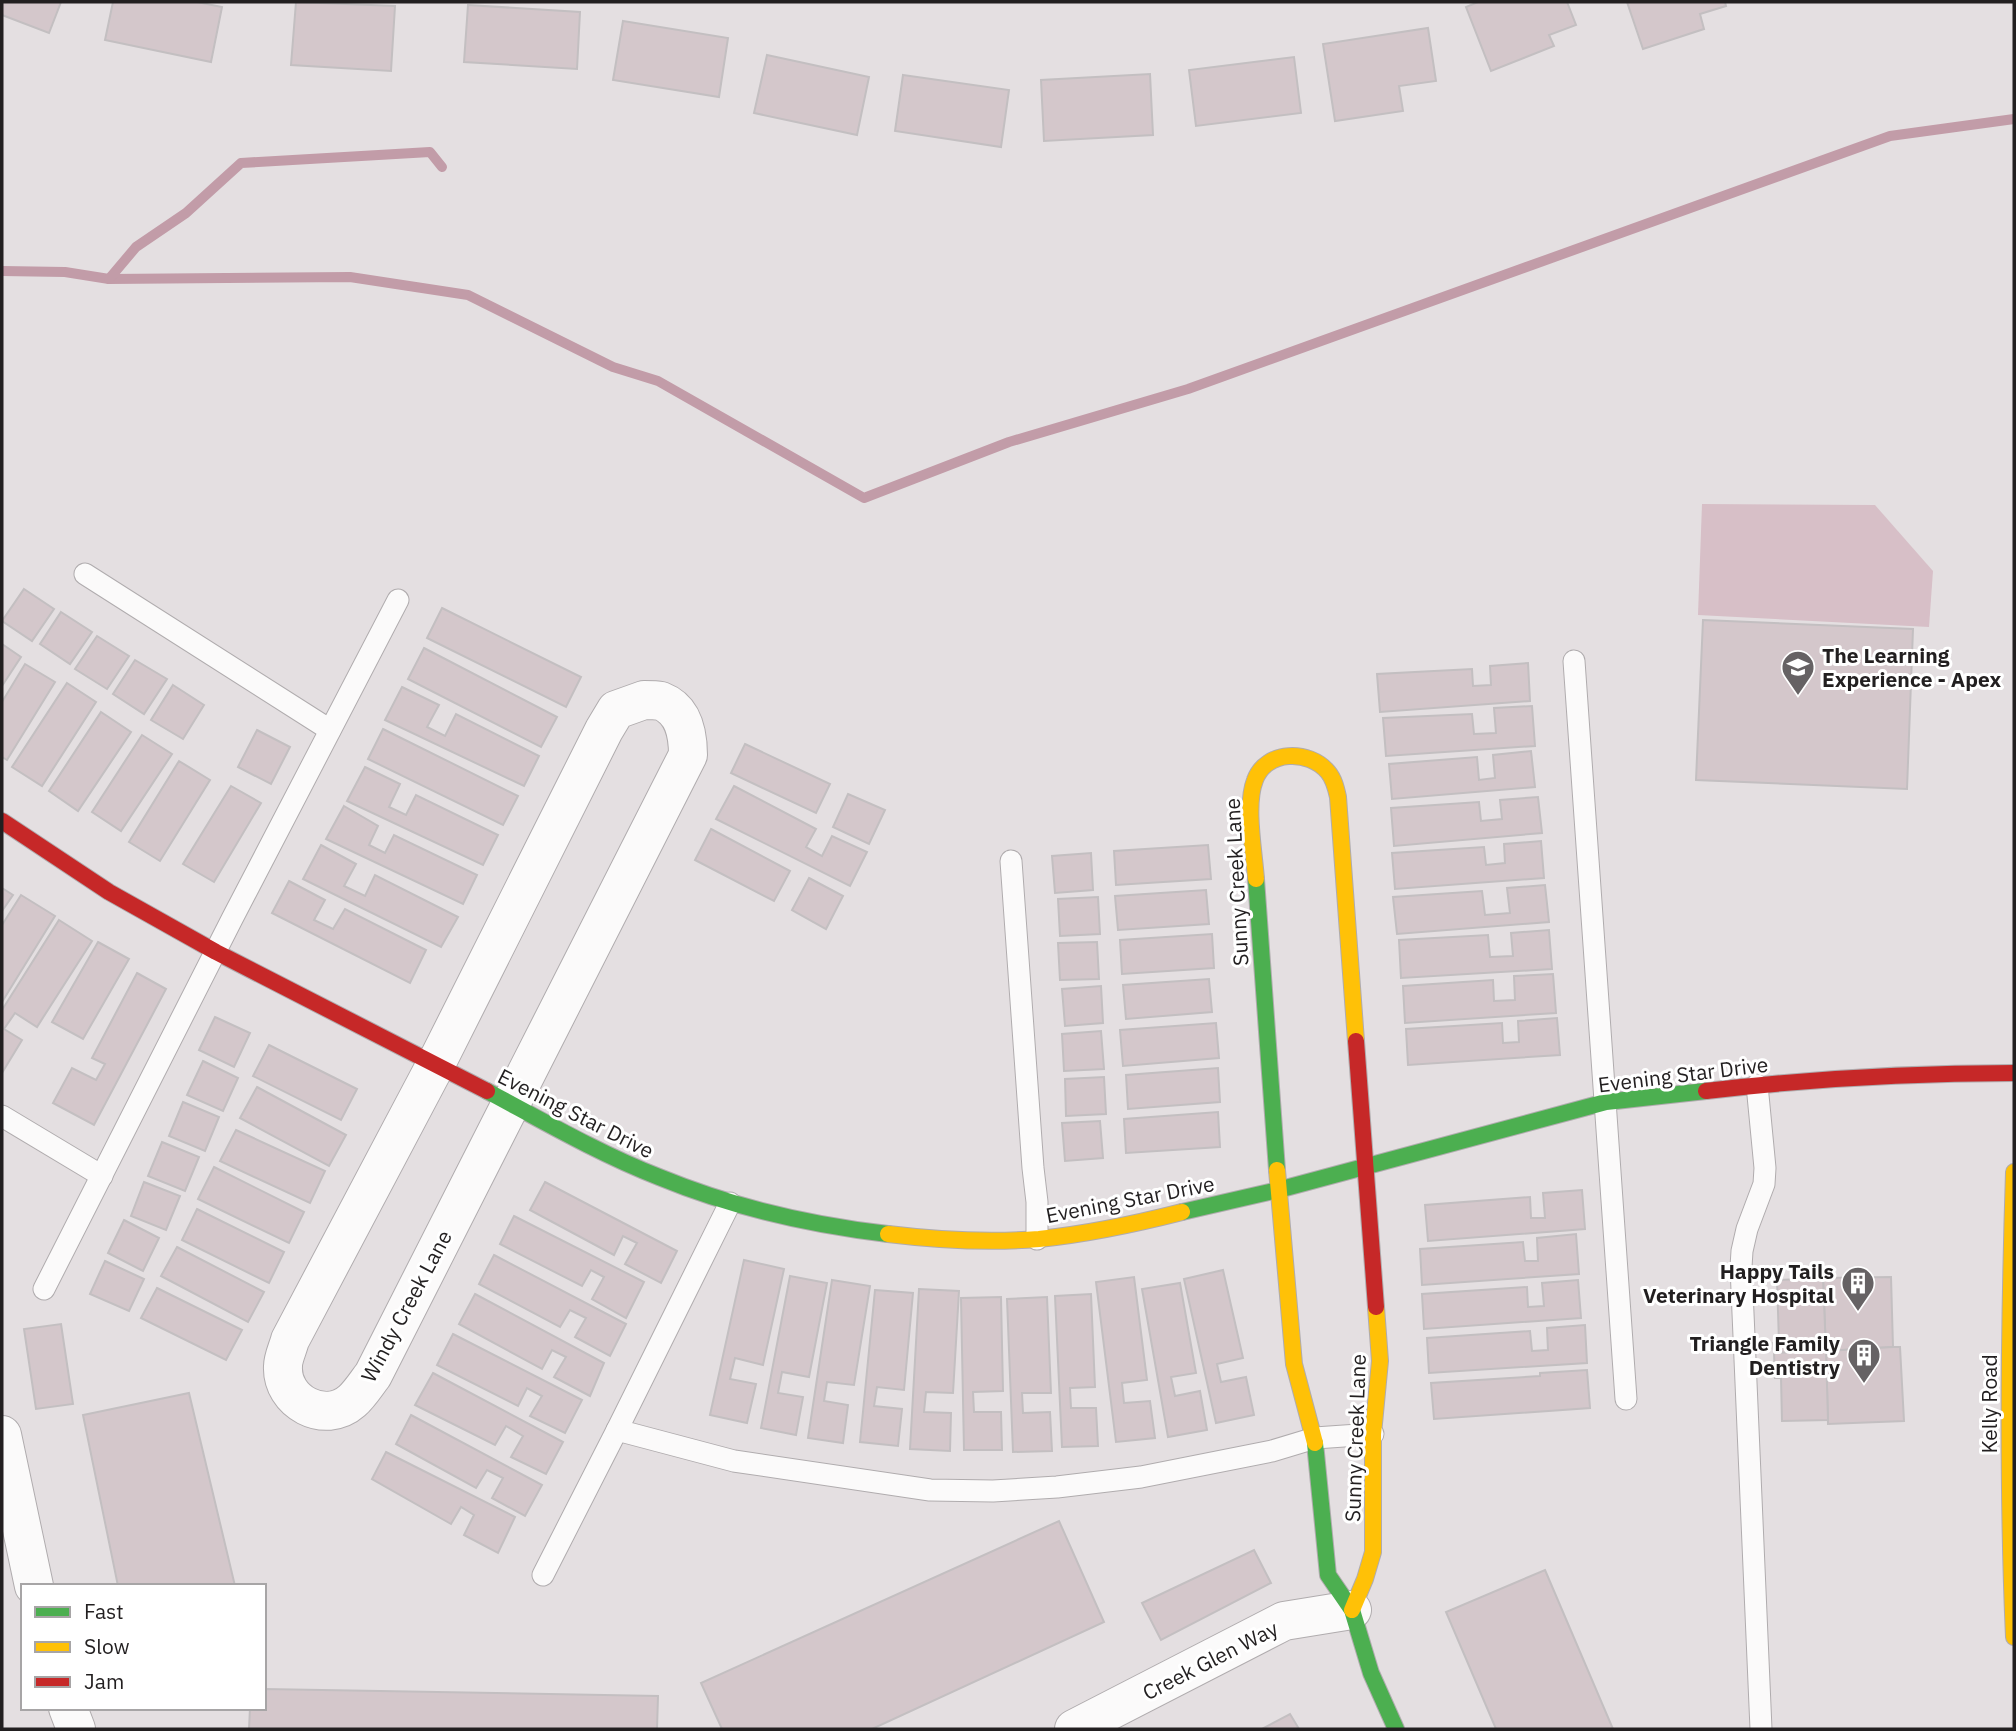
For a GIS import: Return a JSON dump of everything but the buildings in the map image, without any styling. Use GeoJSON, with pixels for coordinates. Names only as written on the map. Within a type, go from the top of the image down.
{"type":"FeatureCollection","features":[{"type":"Feature","properties":{"kind":"street","name":"Windy Creek Lane"},"geometry":{"type":"LineString","coordinates":[[644,699],[661,701],[683,721],[688,734],[688,755],[512,1105],[373,1375],[351,1402],[342,1407],[325,1411],[309,1408],[294,1399],[286,1384],[283,1367],[290,1340],[436,1064],[604,730],[616,710],[644,699]]}},
{"type":"Feature","properties":{"kind":"street","name":"Sunny Creek Lane"},"geometry":{"type":"LineString","coordinates":[[1352,1610],[1373,1552],[1373,1434],[1380,1361],[1338,797],[1334,780],[1324,768],[1312,759],[1295,755],[1277,758],[1263,767],[1253,782],[1250,800],[1278,1190],[1294,1364],[1315,1438],[1328,1575],[1352,1610],[1371,1673],[1396,1729]]}},
{"type":"Feature","properties":{"kind":"street","name":"Evening Star Drive"},"geometry":{"type":"LineString","coordinates":[[2,821],[109,892],[216,952],[567,1134],[658,1177],[730,1203],[842,1229],[906,1237],[976,1241],[1037,1239],[1085,1233],[1278,1190],[1606,1102],[1757,1085],[1946,1073],[2014,1073]]}},
{"type":"Feature","properties":{"kind":"street","name":"Kelly Road"},"geometry":{"type":"LineString","coordinates":[[2014,1172],[2010,1414],[2014,1637]]}},
{"type":"Feature","properties":{"kind":"street"},"geometry":{"type":"LineString","coordinates":[[2,1436],[34,1584]]}},
{"type":"Feature","properties":{"kind":"street","name":"Creek Glen Way"},"geometry":{"type":"LineString","coordinates":[[1074,1729],[1284,1622],[1352,1610]]}},
{"type":"Feature","properties":{"kind":"street"},"geometry":{"type":"LineString","coordinates":[[69,1710],[76,1729]]}},
{"type":"Feature","properties":{"kind":"lane"},"geometry":{"type":"LineString","coordinates":[[85,573],[330,730]]}},
{"type":"Feature","properties":{"kind":"lane"},"geometry":{"type":"LineString","coordinates":[[44,1289],[398,600]]}},
{"type":"Feature","properties":{"kind":"lane"},"geometry":{"type":"LineString","coordinates":[[1574,662],[1626,1399]]}},
{"type":"Feature","properties":{"kind":"lane"},"geometry":{"type":"LineString","coordinates":[[1011,861],[1037,1202],[1037,1239]]}},
{"type":"Feature","properties":{"kind":"lane"},"geometry":{"type":"LineString","coordinates":[[1757,1085],[1765,1168],[1764,1184],[1747,1229],[1741,1267],[1761,1729]]}},
{"type":"Feature","properties":{"kind":"lane"},"geometry":{"type":"LineString","coordinates":[[2,1116],[102,1176]]}},
{"type":"Feature","properties":{"kind":"lane"},"geometry":{"type":"LineString","coordinates":[[543,1575],[730,1203]]}},
{"type":"Feature","properties":{"kind":"lane"},"geometry":{"type":"LineString","coordinates":[[617,1430],[734,1461],[930,1490],[993,1491],[1141,1477],[1272,1451],[1315,1438],[1373,1434]]}},
{"type":"Feature","properties":{"kind":"shaded area"},"geometry":{"type":"Polygon","coordinates":[[[1702,504],[1875,505],[1933,571],[1929,627],[1698,615],[1702,504]]]}},
{"type":"Feature","properties":{"kind":"waterway"},"geometry":{"type":"LineString","coordinates":[[2,271],[65,272],[109,279],[350,277],[468,295],[613,367],[658,381],[864,498],[1009,442],[1188,389],[1890,136],[2014,119]]}},
{"type":"Feature","properties":{"kind":"waterway"},"geometry":{"type":"LineString","coordinates":[[109,279],[136,247],[186,213],[241,163],[430,152],[442,167]]}},
{"type":"Feature","properties":{"kind":"traffic: fast"},"geometry":{"type":"LineString","coordinates":[[1256,879],[1277,1170]]}},
{"type":"Feature","properties":{"kind":"traffic: fast"},"geometry":{"type":"LineString","coordinates":[[487,1091],[593,1148],[687,1188],[772,1213],[830,1226],[888,1234]]}},
{"type":"Feature","properties":{"kind":"traffic: fast"},"geometry":{"type":"LineString","coordinates":[[1182,1212],[1278,1190],[1606,1102],[1706,1091]]}},
{"type":"Feature","properties":{"kind":"traffic: fast"},"geometry":{"type":"LineString","coordinates":[[1315,1443],[1328,1575],[1352,1610],[1371,1673],[1396,1729]]}},
{"type":"Feature","properties":{"kind":"traffic: slow"},"geometry":{"type":"LineString","coordinates":[[1256,879],[1250,815],[1255,780],[1268,763],[1278,758],[1288,756],[1310,759],[1330,775],[1338,797],[1356,1041]]}},
{"type":"Feature","properties":{"kind":"traffic: slow"},"geometry":{"type":"LineString","coordinates":[[1277,1170],[1294,1364],[1315,1443]]}},
{"type":"Feature","properties":{"kind":"traffic: slow"},"geometry":{"type":"LineString","coordinates":[[2014,1172],[2010,1404],[2014,1637]]}},
{"type":"Feature","properties":{"kind":"traffic: slow"},"geometry":{"type":"LineString","coordinates":[[888,1234],[963,1240],[1039,1239],[1111,1228],[1182,1212]]}},
{"type":"Feature","properties":{"kind":"traffic: slow"},"geometry":{"type":"LineString","coordinates":[[1352,1610],[1373,1552],[1373,1434],[1380,1361],[1376,1307]]}},
{"type":"Feature","properties":{"kind":"traffic: jam"},"geometry":{"type":"LineString","coordinates":[[2,821],[109,892],[216,952],[487,1091]]}},
{"type":"Feature","properties":{"kind":"traffic: jam"},"geometry":{"type":"LineString","coordinates":[[1356,1041],[1376,1307]]}},
{"type":"Feature","properties":{"kind":"traffic: jam"},"geometry":{"type":"LineString","coordinates":[[1706,1091],[1860,1078],[2014,1073]]}},
{"type":"Feature","properties":{"kind":"place","name":"The Learning Experience - Apex"},"geometry":{"type":"Point","coordinates":[1798,697]}},
{"type":"Feature","properties":{"kind":"place","name":"Happy Tails Veterinary Hospital"},"geometry":{"type":"Point","coordinates":[1858,1313]}},
{"type":"Feature","properties":{"kind":"place","name":"Triangle Family Dentistry"},"geometry":{"type":"Point","coordinates":[1864,1385]}}]}
